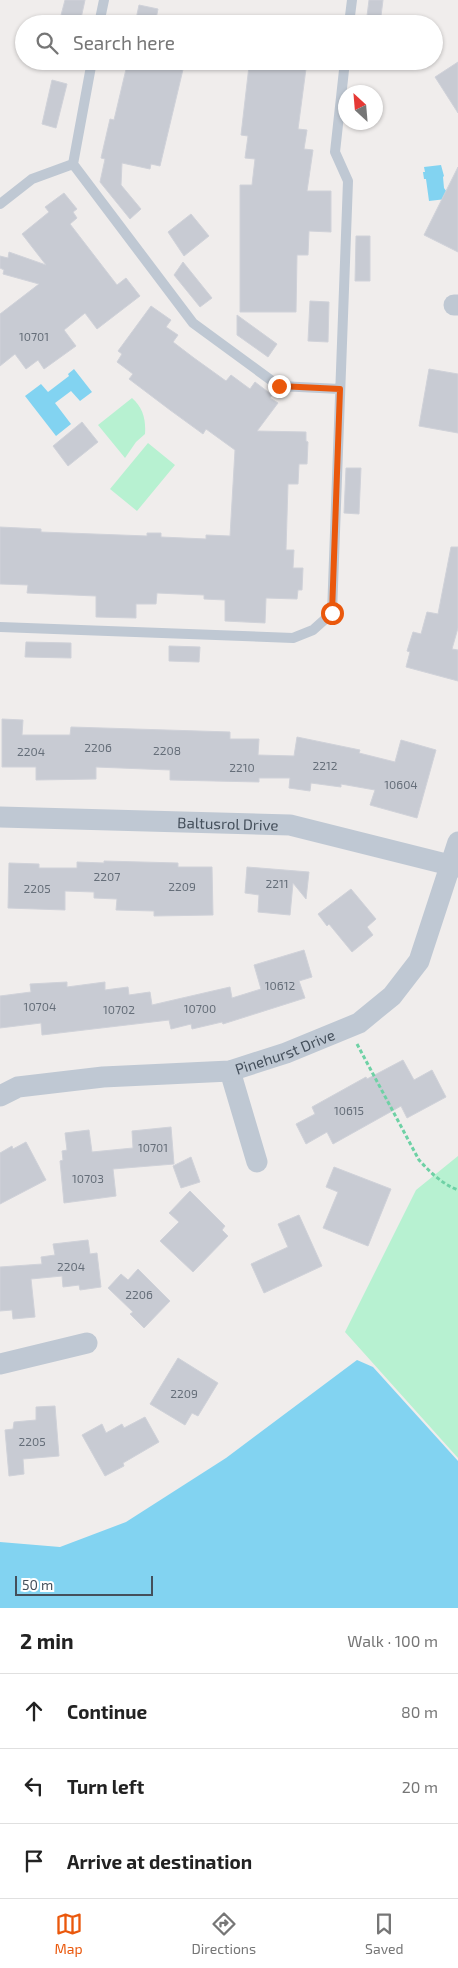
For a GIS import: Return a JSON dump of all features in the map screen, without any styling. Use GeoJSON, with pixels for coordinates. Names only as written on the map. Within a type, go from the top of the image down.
{"type":"FeatureCollection","features":[{"type":"Feature","properties":{"kind":"street","name":"Baltusrol Drive"},"geometry":{"type":"LineString","coordinates":[[0,817],[290,825],[455,866]]}},
{"type":"Feature","properties":{"kind":"street","name":"Pinehurst Drive"},"geometry":{"type":"LineString","coordinates":[[0,1096],[18,1087],[93,1078],[230,1071],[286,1053],[359,1023],[392,996],[419,960],[455,866],[458,842]]}},
{"type":"Feature","properties":{"kind":"street"},"geometry":{"type":"LineString","coordinates":[[230,1071],[257,1162]]}},
{"type":"Feature","properties":{"kind":"street"},"geometry":{"type":"LineString","coordinates":[[0,1364],[87,1343]]}},
{"type":"Feature","properties":{"kind":"lane"},"geometry":{"type":"LineString","coordinates":[[102,15],[104,0]]}},
{"type":"Feature","properties":{"kind":"lane"},"geometry":{"type":"LineString","coordinates":[[350,15],[352,0]]}},
{"type":"Feature","properties":{"kind":"lane"},"geometry":{"type":"LineString","coordinates":[[90,70],[73,164],[193,323],[279,386],[340,389]]}},
{"type":"Feature","properties":{"kind":"lane"},"geometry":{"type":"LineString","coordinates":[[0,627],[293,638],[313,630],[332,613],[348,181],[335,152],[344,70]]}},
{"type":"Feature","properties":{"kind":"lane"},"geometry":{"type":"LineString","coordinates":[[0,204],[32,179],[73,164]]}},
{"type":"Feature","properties":{"kind":"path"},"geometry":{"type":"LineString","coordinates":[[357,1044],[419,1160],[430,1172],[458,1190]]}},
{"type":"Feature","properties":{"kind":"green space"},"geometry":{"type":"Polygon","coordinates":[[[132,398],[143,414],[145,434],[136,442],[125,458],[98,425],[132,398]]]}},
{"type":"Feature","properties":{"kind":"green space"},"geometry":{"type":"Polygon","coordinates":[[[148,443],[175,465],[137,511],[110,489],[148,443]]]}},
{"type":"Feature","properties":{"kind":"green space"},"geometry":{"type":"Polygon","coordinates":[[[458,1156],[458,1458],[345,1332],[416,1190],[458,1156]]]}},
{"type":"Feature","properties":{"kind":"water"},"geometry":{"type":"Polygon","coordinates":[[[441,165],[444,176],[444,188],[449,195],[446,199],[429,201],[426,179],[424,179],[424,167],[441,165]]]}},
{"type":"Feature","properties":{"kind":"water"},"geometry":{"type":"Polygon","coordinates":[[[74,369],[92,392],[80,401],[71,391],[55,403],[71,424],[56,436],[25,396],[41,384],[48,392],[69,376],[68,374],[74,369]]]}},
{"type":"Feature","properties":{"kind":"water"},"geometry":{"type":"Polygon","coordinates":[[[357,1360],[373,1367],[458,1461],[458,1608],[0,1608],[0,1542],[60,1547],[126,1522],[226,1458],[357,1360]]]}},
{"type":"Feature","properties":{"kind":"building"},"geometry":{"type":"Polygon","coordinates":[[[65,0],[85,0],[82,15],[61,15],[65,0]]]}},
{"type":"Feature","properties":{"kind":"building"},"geometry":{"type":"Polygon","coordinates":[[[369,0],[383,0],[381,15],[367,15],[369,0]]]}},
{"type":"Feature","properties":{"kind":"building"},"geometry":{"type":"Polygon","coordinates":[[[139,5],[158,9],[157,15],[137,15],[139,5]]]}},
{"type":"Feature","properties":{"kind":"building"},"geometry":{"type":"Polygon","coordinates":[[[458,62],[458,113],[435,77],[458,62]]]}},
{"type":"Feature","properties":{"kind":"building"},"geometry":{"type":"Polygon","coordinates":[[[126,70],[183,70],[160,166],[151,164],[150,169],[122,163],[121,185],[141,209],[130,219],[100,182],[105,159],[101,158],[110,119],[114,120],[126,70]]]}},
{"type":"Feature","properties":{"kind":"building"},"geometry":{"type":"Polygon","coordinates":[[[249,70],[306,70],[298,129],[307,130],[304,149],[313,150],[307,191],[331,191],[331,232],[309,231],[308,255],[297,255],[296,312],[240,312],[240,185],[252,185],[255,159],[245,158],[248,136],[241,135],[249,70]]]}},
{"type":"Feature","properties":{"kind":"building"},"geometry":{"type":"Polygon","coordinates":[[[52,80],[67,84],[56,128],[42,124],[52,80]]]}},
{"type":"Feature","properties":{"kind":"building"},"geometry":{"type":"Polygon","coordinates":[[[458,167],[458,252],[424,235],[458,167]]]}},
{"type":"Feature","properties":{"kind":"building"},"geometry":{"type":"Polygon","coordinates":[[[64,193],[77,209],[73,212],[77,218],[70,224],[117,285],[126,278],[140,296],[97,329],[85,313],[64,330],[76,346],[44,369],[38,360],[26,369],[15,354],[0,366],[0,314],[39,284],[3,274],[4,270],[0,268],[0,256],[8,258],[9,252],[46,265],[22,234],[49,212],[45,207],[64,193]]]}},
{"type":"Feature","properties":{"kind":"building"},"geometry":{"type":"Polygon","coordinates":[[[191,214],[209,236],[184,256],[168,232],[191,214]]]}},
{"type":"Feature","properties":{"kind":"building"},"geometry":{"type":"Polygon","coordinates":[[[356,236],[370,236],[370,281],[355,281],[356,236]]]}},
{"type":"Feature","properties":{"kind":"building"},"geometry":{"type":"Polygon","coordinates":[[[183,262],[212,298],[200,307],[174,275],[183,262]]]}},
{"type":"Feature","properties":{"kind":"building"},"geometry":{"type":"Polygon","coordinates":[[[310,301],[329,302],[328,342],[308,341],[310,301]]]}},
{"type":"Feature","properties":{"kind":"building"},"geometry":{"type":"Polygon","coordinates":[[[151,306],[171,320],[166,327],[178,335],[173,342],[194,358],[226,381],[231,375],[250,389],[255,382],[272,395],[270,398],[278,403],[257,431],[306,432],[306,441],[308,442],[307,464],[299,464],[298,484],[288,484],[286,550],[294,550],[293,568],[303,568],[302,590],[298,590],[297,599],[266,598],[265,623],[225,621],[225,600],[204,599],[204,595],[157,593],[156,604],[136,604],[136,618],[96,617],[96,596],[27,593],[28,585],[0,584],[0,527],[41,529],[41,532],[147,536],[147,533],[161,533],[161,537],[206,539],[206,535],[230,536],[235,450],[206,429],[203,434],[170,410],[129,379],[133,374],[117,362],[122,354],[118,351],[151,306]]]}},
{"type":"Feature","properties":{"kind":"building"},"geometry":{"type":"Polygon","coordinates":[[[237,315],[277,344],[268,357],[237,335],[237,315]]]}},
{"type":"Feature","properties":{"kind":"building"},"geometry":{"type":"Polygon","coordinates":[[[429,369],[458,374],[458,433],[419,426],[429,369]]]}},
{"type":"Feature","properties":{"kind":"building"},"geometry":{"type":"Polygon","coordinates":[[[82,422],[98,442],[68,466],[53,446],[82,422]]]}},
{"type":"Feature","properties":{"kind":"building"},"geometry":{"type":"Polygon","coordinates":[[[346,468],[361,468],[359,514],[344,513],[346,468]]]}},
{"type":"Feature","properties":{"kind":"building"},"geometry":{"type":"Polygon","coordinates":[[[451,547],[458,547],[458,628],[452,649],[458,650],[458,681],[406,667],[410,652],[407,651],[413,632],[421,634],[427,612],[438,614],[451,547]]]}},
{"type":"Feature","properties":{"kind":"building"},"geometry":{"type":"Polygon","coordinates":[[[26,642],[71,643],[71,658],[25,657],[26,642]]]}},
{"type":"Feature","properties":{"kind":"building"},"geometry":{"type":"Polygon","coordinates":[[[169,646],[200,647],[199,662],[169,661],[169,646]]]}},
{"type":"Feature","properties":{"kind":"building"},"geometry":{"type":"Polygon","coordinates":[[[2,719],[23,720],[22,735],[70,735],[71,727],[230,732],[230,739],[259,739],[258,755],[294,756],[297,737],[360,750],[359,753],[395,762],[401,740],[436,750],[417,818],[370,805],[375,790],[341,784],[341,787],[311,783],[310,791],[289,788],[290,778],[259,778],[259,782],[170,780],[170,770],[96,767],[96,779],[36,780],[36,767],[2,767],[2,719]]]}},
{"type":"Feature","properties":{"kind":"building"},"geometry":{"type":"Polygon","coordinates":[[[104,861],[178,863],[178,867],[212,867],[213,915],[154,916],[154,911],[116,910],[117,899],[94,898],[94,892],[65,891],[65,910],[8,908],[9,863],[39,864],[39,868],[77,868],[77,862],[104,863],[104,861]]]}},
{"type":"Feature","properties":{"kind":"building"},"geometry":{"type":"Polygon","coordinates":[[[247,867],[309,872],[306,899],[293,883],[290,915],[258,912],[259,895],[245,893],[247,867]]]}},
{"type":"Feature","properties":{"kind":"building"},"geometry":{"type":"Polygon","coordinates":[[[351,889],[376,919],[367,927],[373,935],[352,952],[329,924],[327,926],[318,914],[351,889]]]}},
{"type":"Feature","properties":{"kind":"building"},"geometry":{"type":"Polygon","coordinates":[[[304,950],[312,977],[299,981],[305,998],[223,1024],[222,1022],[192,1029],[191,1024],[171,1029],[169,1020],[42,1035],[41,1023],[0,1028],[0,996],[31,992],[30,984],[67,982],[67,987],[105,982],[105,990],[128,987],[129,995],[150,992],[152,1005],[230,987],[232,998],[261,989],[254,965],[304,950]]]}},
{"type":"Feature","properties":{"kind":"building"},"geometry":{"type":"Polygon","coordinates":[[[403,1060],[414,1080],[432,1070],[446,1097],[407,1118],[401,1106],[333,1144],[327,1132],[306,1144],[296,1124],[315,1114],[312,1107],[366,1077],[367,1079],[403,1060]]]}},
{"type":"Feature","properties":{"kind":"building"},"geometry":{"type":"Polygon","coordinates":[[[171,1127],[174,1164],[113,1169],[116,1196],[64,1203],[60,1161],[63,1160],[62,1151],[67,1150],[65,1133],[89,1130],[92,1152],[133,1148],[132,1131],[171,1127]]]}},
{"type":"Feature","properties":{"kind":"building"},"geometry":{"type":"Polygon","coordinates":[[[26,1142],[46,1180],[0,1204],[0,1153],[12,1146],[13,1149],[26,1142]]]}},
{"type":"Feature","properties":{"kind":"building"},"geometry":{"type":"Polygon","coordinates":[[[191,1157],[200,1182],[181,1188],[173,1166],[191,1157]]]}},
{"type":"Feature","properties":{"kind":"building"},"geometry":{"type":"Polygon","coordinates":[[[334,1167],[391,1189],[368,1246],[323,1228],[338,1192],[326,1187],[334,1167]]]}},
{"type":"Feature","properties":{"kind":"building"},"geometry":{"type":"Polygon","coordinates":[[[190,1191],[225,1226],[222,1230],[228,1236],[193,1272],[160,1241],[179,1222],[169,1213],[190,1191]]]}},
{"type":"Feature","properties":{"kind":"building"},"geometry":{"type":"Polygon","coordinates":[[[299,1215],[322,1266],[264,1293],[251,1264],[288,1247],[278,1224],[299,1215]]]}},
{"type":"Feature","properties":{"kind":"building"},"geometry":{"type":"Polygon","coordinates":[[[88,1240],[90,1254],[97,1253],[101,1287],[80,1290],[79,1285],[63,1287],[62,1276],[31,1279],[35,1317],[13,1319],[12,1310],[0,1311],[0,1267],[42,1264],[41,1257],[55,1255],[53,1244],[88,1240]]]}},
{"type":"Feature","properties":{"kind":"building"},"geometry":{"type":"Polygon","coordinates":[[[138,1269],[170,1301],[144,1328],[130,1314],[133,1312],[108,1288],[121,1274],[128,1280],[138,1269]]]}},
{"type":"Feature","properties":{"kind":"building"},"geometry":{"type":"Polygon","coordinates":[[[178,1358],[218,1383],[198,1416],[192,1413],[185,1425],[150,1404],[178,1358]]]}},
{"type":"Feature","properties":{"kind":"building"},"geometry":{"type":"Polygon","coordinates":[[[55,1406],[59,1456],[23,1459],[24,1474],[9,1476],[5,1430],[13,1429],[14,1422],[36,1420],[36,1407],[55,1406]]]}},
{"type":"Feature","properties":{"kind":"building"},"geometry":{"type":"Polygon","coordinates":[[[145,1417],[159,1442],[123,1463],[124,1466],[105,1476],[82,1435],[102,1424],[106,1433],[122,1424],[124,1428],[145,1417]]]}},
{"type":"Feature","properties":{"kind":"route"},"geometry":{"type":"LineString","coordinates":[[279,386],[340,389],[332,613]]}}]}
